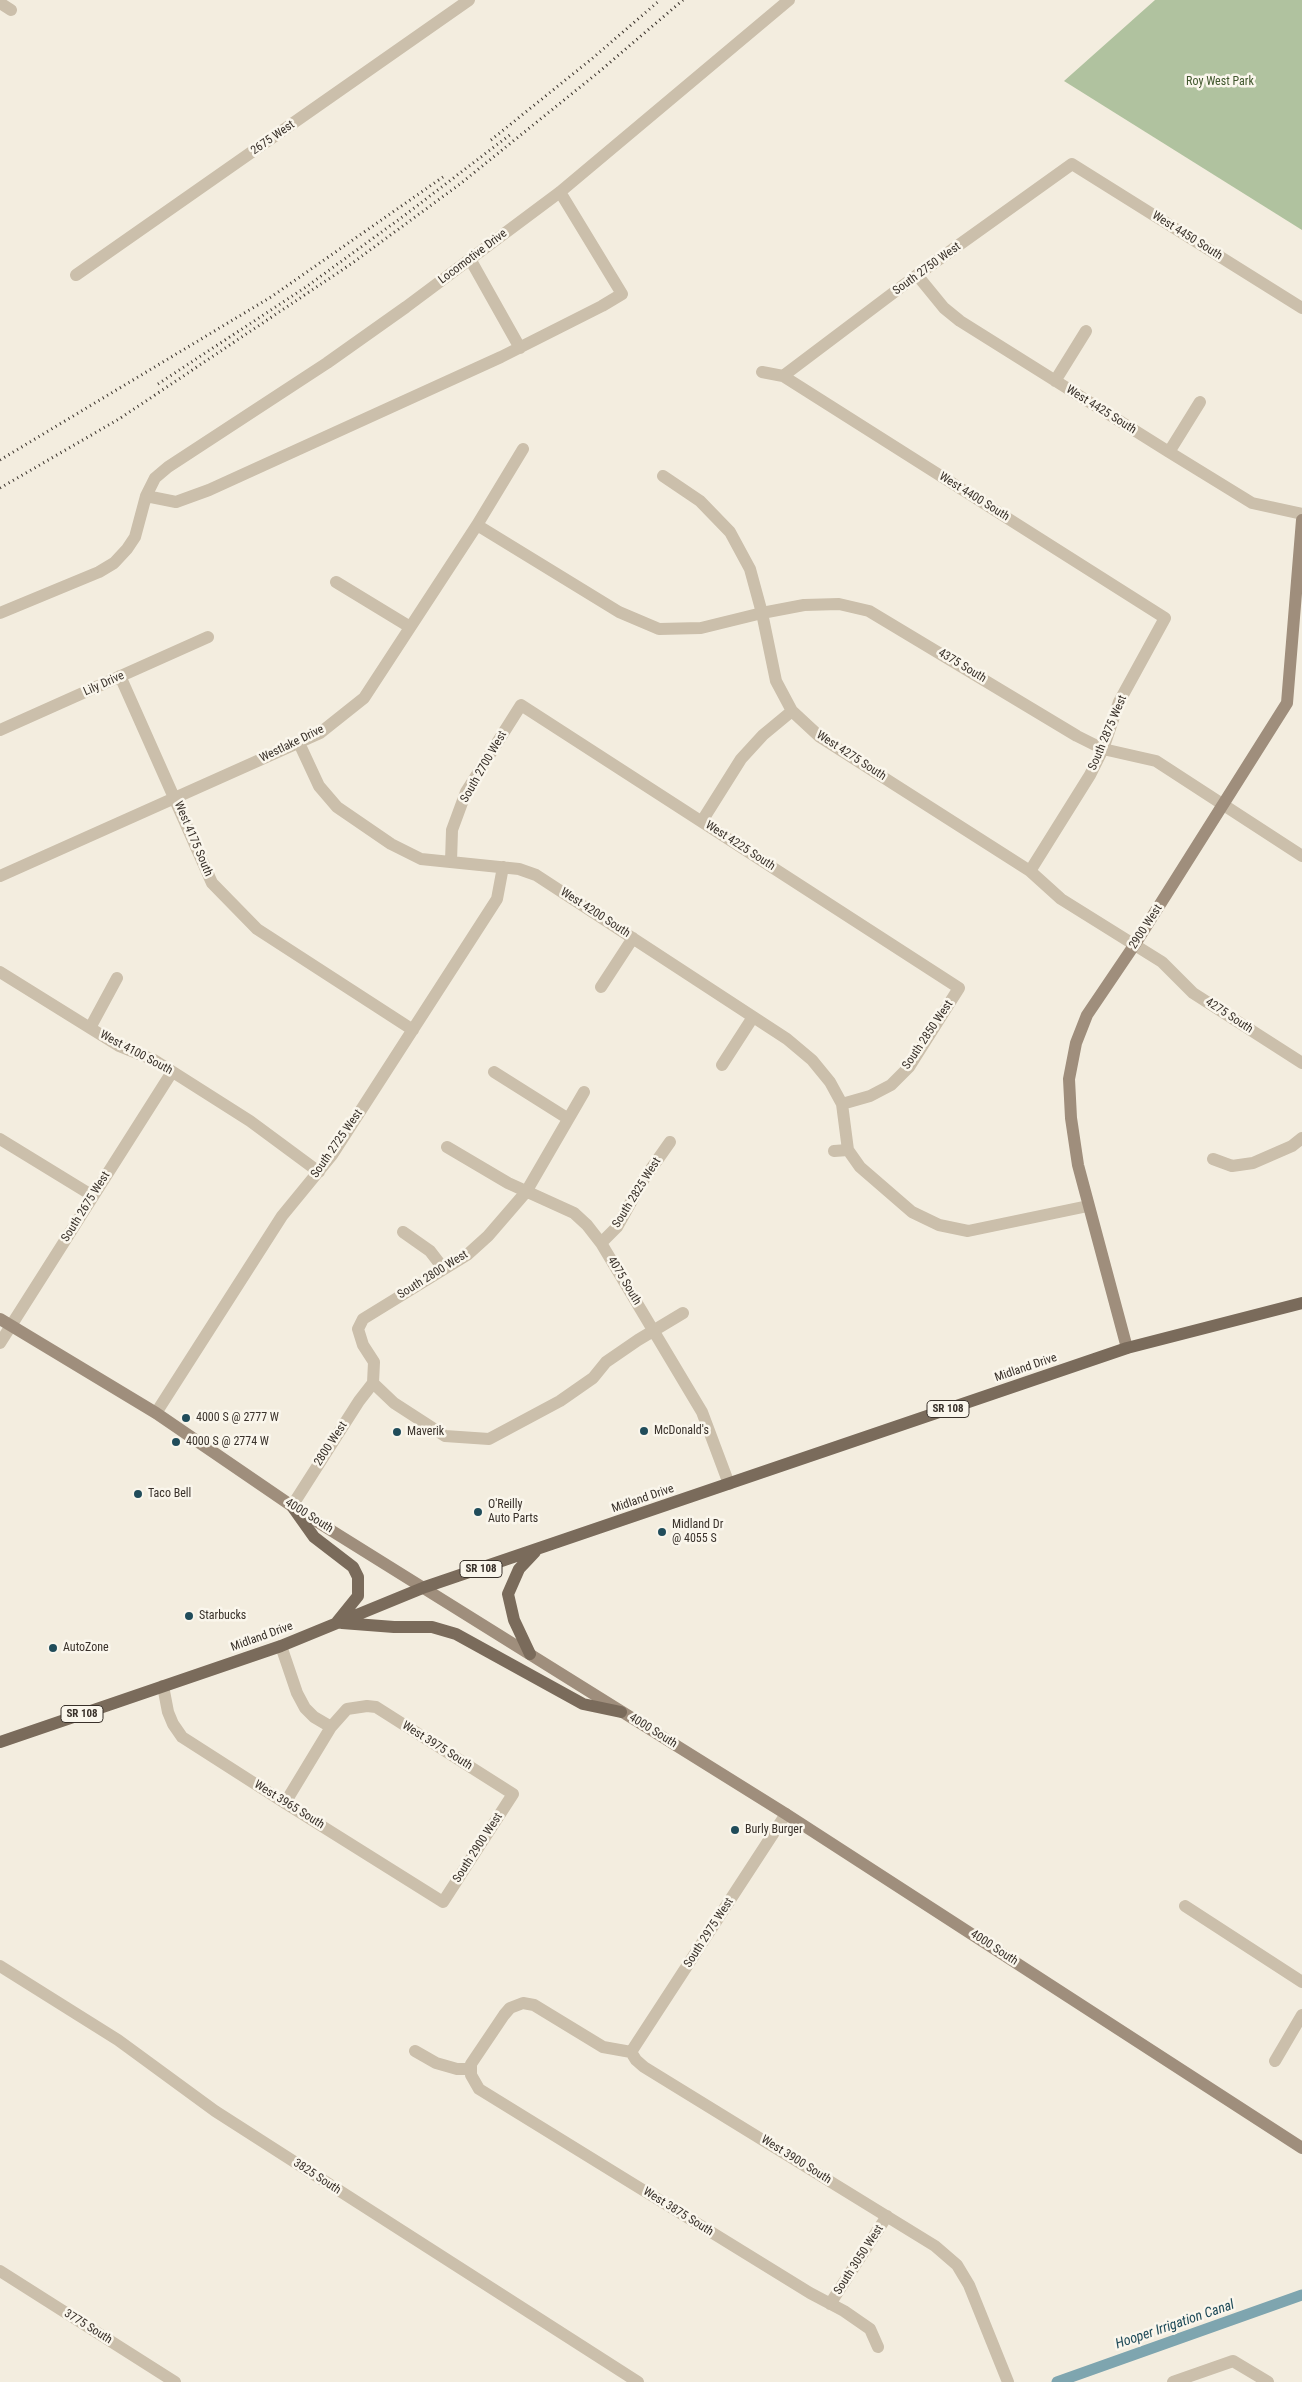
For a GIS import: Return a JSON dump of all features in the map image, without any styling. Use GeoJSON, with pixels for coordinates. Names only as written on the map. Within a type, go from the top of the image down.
{"type":"FeatureCollection","features":[{"type":"Feature","properties":{"kind":"main road","name":"Midland Drive"},"geometry":{"type":"LineString","coordinates":[[0,1742],[280,1646],[425,1587],[1126,1348],[1302,1303]]}},
{"type":"Feature","properties":{"kind":"main road"},"geometry":{"type":"LineString","coordinates":[[292,1506],[314,1537],[353,1567],[358,1577],[358,1596],[337,1622]]}},
{"type":"Feature","properties":{"kind":"main road"},"geometry":{"type":"LineString","coordinates":[[530,1654],[514,1620],[508,1594],[519,1569],[537,1550]]}},
{"type":"Feature","properties":{"kind":"main road"},"geometry":{"type":"LineString","coordinates":[[337,1622],[394,1627],[432,1627],[456,1634],[583,1704],[621,1712]]}},
{"type":"Feature","properties":{"kind":"street","name":"2675 West"},"geometry":{"type":"LineString","coordinates":[[76,275],[470,0]]}},
{"type":"Feature","properties":{"kind":"street","name":"Locomotive Drive"},"geometry":{"type":"LineString","coordinates":[[0,613],[99,572],[114,563],[135,537],[146,496],[155,478],[168,467],[334,357],[470,260],[560,192],[789,0]]}},
{"type":"Feature","properties":{"kind":"street","name":"South 2750 West"},"geometry":{"type":"LineString","coordinates":[[783,376],[1072,164]]}},
{"type":"Feature","properties":{"kind":"street","name":"West 4450 South"},"geometry":{"type":"LineString","coordinates":[[1072,164],[1302,308]]}},
{"type":"Feature","properties":{"kind":"street"},"geometry":{"type":"LineString","coordinates":[[146,496],[169,502],[191,498],[520,348],[622,294],[560,192]]}},
{"type":"Feature","properties":{"kind":"street"},"geometry":{"type":"LineString","coordinates":[[470,260],[520,348]]}},
{"type":"Feature","properties":{"kind":"street","name":"West 4425 South"},"geometry":{"type":"LineString","coordinates":[[917,276],[944,308],[960,321],[1169,452],[1252,503],[1302,514]]}},
{"type":"Feature","properties":{"kind":"street"},"geometry":{"type":"LineString","coordinates":[[1055,381],[1086,331]]}},
{"type":"Feature","properties":{"kind":"street"},"geometry":{"type":"LineString","coordinates":[[762,372],[783,376]]}},
{"type":"Feature","properties":{"kind":"street","name":"West 4400 South"},"geometry":{"type":"LineString","coordinates":[[783,376],[1165,618]]}},
{"type":"Feature","properties":{"kind":"street"},"geometry":{"type":"LineString","coordinates":[[1169,452],[1200,402]]}},
{"type":"Feature","properties":{"kind":"street","name":"Westlake Drive"},"geometry":{"type":"LineString","coordinates":[[0,876],[320,734],[364,698],[477,525],[523,449]]}},
{"type":"Feature","properties":{"kind":"street"},"geometry":{"type":"LineString","coordinates":[[477,525],[619,612],[659,629],[701,628],[762,613],[750,569],[730,532],[700,501],[663,476]]}},
{"type":"Feature","properties":{"kind":"street","name":"2900 West"},"geometry":{"type":"LineString","coordinates":[[1126,1348],[1078,1165],[1071,1118],[1069,1079],[1076,1044],[1087,1015],[1223,806],[1287,703],[1302,520]]}},
{"type":"Feature","properties":{"kind":"street"},"geometry":{"type":"LineString","coordinates":[[336,582],[410,627]]}},
{"type":"Feature","properties":{"kind":"street","name":"4375 South"},"geometry":{"type":"LineString","coordinates":[[762,613],[804,605],[839,604],[869,611],[1077,736],[1103,749],[1156,761],[1302,856]]}},
{"type":"Feature","properties":{"kind":"street","name":"West 4275 South"},"geometry":{"type":"LineString","coordinates":[[762,613],[776,682],[792,712],[820,737],[1030,871],[1061,899],[1162,962]]}},
{"type":"Feature","properties":{"kind":"street","name":"South 2875 West"},"geometry":{"type":"LineString","coordinates":[[1030,871],[1090,775],[1103,749],[1119,702],[1165,618]]}},
{"type":"Feature","properties":{"kind":"street","name":"Lily Drive"},"geometry":{"type":"LineString","coordinates":[[0,730],[208,637]]}},
{"type":"Feature","properties":{"kind":"street","name":"West 4175 South"},"geometry":{"type":"LineString","coordinates":[[120,676],[212,883],[257,929],[413,1030]]}},
{"type":"Feature","properties":{"kind":"street","name":"West 4225 South"},"geometry":{"type":"LineString","coordinates":[[521,705],[959,988]]}},
{"type":"Feature","properties":{"kind":"street","name":"South 2700 West"},"geometry":{"type":"LineString","coordinates":[[451,862],[452,830],[466,792],[521,705]]}},
{"type":"Feature","properties":{"kind":"street"},"geometry":{"type":"LineString","coordinates":[[702,821],[741,759],[763,735],[792,712]]}},
{"type":"Feature","properties":{"kind":"street","name":"West 4200 South"},"geometry":{"type":"LineString","coordinates":[[299,743],[319,786],[337,807],[391,844],[421,859],[519,869],[536,875],[787,1039],[812,1060],[830,1082],[842,1104],[848,1150]]}},
{"type":"Feature","properties":{"kind":"street","name":"South 2725 West"},"geometry":{"type":"LineString","coordinates":[[156,1413],[282,1216],[319,1172],[497,899],[503,867]]}},
{"type":"Feature","properties":{"kind":"street"},"geometry":{"type":"LineString","coordinates":[[601,987],[633,938]]}},
{"type":"Feature","properties":{"kind":"street","name":"4275 South"},"geometry":{"type":"LineString","coordinates":[[1162,962],[1193,993],[1302,1063]]}},
{"type":"Feature","properties":{"kind":"street","name":"West 4100 South"},"geometry":{"type":"LineString","coordinates":[[0,972],[119,1046],[154,1060],[250,1122],[319,1172]]}},
{"type":"Feature","properties":{"kind":"street"},"geometry":{"type":"LineString","coordinates":[[90,1028],[117,978]]}},
{"type":"Feature","properties":{"kind":"street","name":"South 2850 West"},"geometry":{"type":"LineString","coordinates":[[842,1104],[870,1096],[891,1085],[908,1067],[959,988]]}},
{"type":"Feature","properties":{"kind":"street"},"geometry":{"type":"LineString","coordinates":[[722,1065],[753,1017]]}},
{"type":"Feature","properties":{"kind":"street","name":"South 2675 West"},"geometry":{"type":"LineString","coordinates":[[0,1343],[6,1323],[93,1196],[172,1072]]}},
{"type":"Feature","properties":{"kind":"street"},"geometry":{"type":"LineString","coordinates":[[494,1072],[567,1118]]}},
{"type":"Feature","properties":{"kind":"street","name":"South 2800 West"},"geometry":{"type":"LineString","coordinates":[[373,1383],[374,1362],[363,1345],[358,1329],[363,1319],[443,1268],[467,1255],[488,1236],[526,1192],[567,1118],[584,1092]]}},
{"type":"Feature","properties":{"kind":"street"},"geometry":{"type":"LineString","coordinates":[[1213,1159],[1232,1166],[1253,1163],[1292,1146],[1302,1138]]}},
{"type":"Feature","properties":{"kind":"street"},"geometry":{"type":"LineString","coordinates":[[0,1140],[93,1196]]}},
{"type":"Feature","properties":{"kind":"street","name":"South 2825 West"},"geometry":{"type":"LineString","coordinates":[[601,1243],[617,1227],[644,1179],[670,1142]]}},
{"type":"Feature","properties":{"kind":"street","name":"4075 South"},"geometry":{"type":"LineString","coordinates":[[447,1147],[526,1192],[574,1214],[587,1225],[601,1243],[702,1412],[729,1484]]}},
{"type":"Feature","properties":{"kind":"street"},"geometry":{"type":"LineString","coordinates":[[834,1151],[848,1150],[870,1176],[912,1212],[938,1225],[968,1232],[1088,1206]]}},
{"type":"Feature","properties":{"kind":"street"},"geometry":{"type":"LineString","coordinates":[[403,1232],[430,1251],[443,1268]]}},
{"type":"Feature","properties":{"kind":"street"},"geometry":{"type":"LineString","coordinates":[[373,1383],[394,1403],[445,1436],[490,1439],[560,1401],[593,1378],[606,1362],[683,1314]]}},
{"type":"Feature","properties":{"kind":"street","name":"4000 South"},"geometry":{"type":"LineString","coordinates":[[6,1323],[156,1413],[292,1506],[425,1587],[786,1814],[1302,2148]]}},
{"type":"Feature","properties":{"kind":"street","name":"2800 West"},"geometry":{"type":"LineString","coordinates":[[292,1506],[373,1383]]}},
{"type":"Feature","properties":{"kind":"street"},"geometry":{"type":"LineString","coordinates":[[280,1646],[297,1693],[305,1708],[330,1727],[285,1803]]}},
{"type":"Feature","properties":{"kind":"street","name":"West 3965 South"},"geometry":{"type":"LineString","coordinates":[[163,1686],[172,1724],[182,1737],[443,1902]]}},
{"type":"Feature","properties":{"kind":"street","name":"West 3975 South"},"geometry":{"type":"LineString","coordinates":[[330,1727],[348,1709],[358,1706],[376,1707],[513,1794]]}},
{"type":"Feature","properties":{"kind":"street","name":"South 2900 West"},"geometry":{"type":"LineString","coordinates":[[443,1902],[513,1794]]}},
{"type":"Feature","properties":{"kind":"street","name":"South 2975 West"},"geometry":{"type":"LineString","coordinates":[[631,2052],[786,1814]]}},
{"type":"Feature","properties":{"kind":"street"},"geometry":{"type":"LineString","coordinates":[[1185,1906],[1302,1982]]}},
{"type":"Feature","properties":{"kind":"street","name":"3825 South"},"geometry":{"type":"LineString","coordinates":[[0,1966],[118,2040],[215,2111],[638,2382]]}},
{"type":"Feature","properties":{"kind":"street"},"geometry":{"type":"LineString","coordinates":[[415,2051],[436,2064],[471,2074],[472,2064],[504,2015],[510,2008],[523,2003],[534,2005],[603,2047],[631,2052]]}},
{"type":"Feature","properties":{"kind":"street"},"geometry":{"type":"LineString","coordinates":[[1275,2061],[1302,2015]]}},
{"type":"Feature","properties":{"kind":"street","name":"West 3900 South"},"geometry":{"type":"LineString","coordinates":[[631,2052],[636,2060],[644,2066],[935,2246],[957,2265],[968,2285],[1008,2381]]}},
{"type":"Feature","properties":{"kind":"street","name":"West 3875 South"},"geometry":{"type":"LineString","coordinates":[[471,2074],[480,2089],[870,2329],[878,2347]]}},
{"type":"Feature","properties":{"kind":"street","name":"South 3050 West"},"geometry":{"type":"LineString","coordinates":[[830,2304],[887,2216]]}},
{"type":"Feature","properties":{"kind":"street","name":"3775 South"},"geometry":{"type":"LineString","coordinates":[[0,2271],[175,2382]]}},
{"type":"Feature","properties":{"kind":"street"},"geometry":{"type":"LineString","coordinates":[[1172,2382],[1196,2378],[1233,2361],[1268,2382]]}},
{"type":"Feature","properties":{"kind":"green space","name":"Roy West Park"},"geometry":{"type":"Polygon","coordinates":[[[1155,0],[1302,0],[1302,230],[1064,81],[1155,0]]]}},
{"type":"Feature","properties":{"kind":"waterway","name":"Hooper Irrigation Canal"},"geometry":{"type":"LineString","coordinates":[[1057,2382],[1302,2295]]}},
{"type":"Feature","properties":{"kind":"railway"},"geometry":{"type":"LineString","coordinates":[[491,140],[594,57],[660,0]]}},
{"type":"Feature","properties":{"kind":"railway"},"geometry":{"type":"LineString","coordinates":[[0,488],[119,419],[351,264],[460,184],[600,71],[683,0]]}},
{"type":"Feature","properties":{"kind":"railway"},"geometry":{"type":"LineString","coordinates":[[158,384],[306,287],[405,215],[511,134]]}},
{"type":"Feature","properties":{"kind":"railway"},"geometry":{"type":"LineString","coordinates":[[0,460],[271,297],[443,177]]}},
{"type":"Feature","properties":{"kind":"place","name":"4000 S @ 2777 W"},"geometry":{"type":"Point","coordinates":[186,1418]}},
{"type":"Feature","properties":{"kind":"place","name":"McDonald's"},"geometry":{"type":"Point","coordinates":[644,1431]}},
{"type":"Feature","properties":{"kind":"place","name":"Maverik"},"geometry":{"type":"Point","coordinates":[397,1432]}},
{"type":"Feature","properties":{"kind":"place","name":"4000 S @ 2774 W"},"geometry":{"type":"Point","coordinates":[176,1442]}},
{"type":"Feature","properties":{"kind":"place","name":"Taco Bell"},"geometry":{"type":"Point","coordinates":[138,1494]}},
{"type":"Feature","properties":{"kind":"place","name":"O'Reilly Auto Parts"},"geometry":{"type":"Point","coordinates":[478,1512]}},
{"type":"Feature","properties":{"kind":"place","name":"Midland Dr @ 4055 S"},"geometry":{"type":"Point","coordinates":[662,1532]}},
{"type":"Feature","properties":{"kind":"place","name":"Starbucks"},"geometry":{"type":"Point","coordinates":[189,1616]}},
{"type":"Feature","properties":{"kind":"place","name":"AutoZone"},"geometry":{"type":"Point","coordinates":[53,1648]}},
{"type":"Feature","properties":{"kind":"place","name":"Burly Burger"},"geometry":{"type":"Point","coordinates":[735,1830]}}]}
